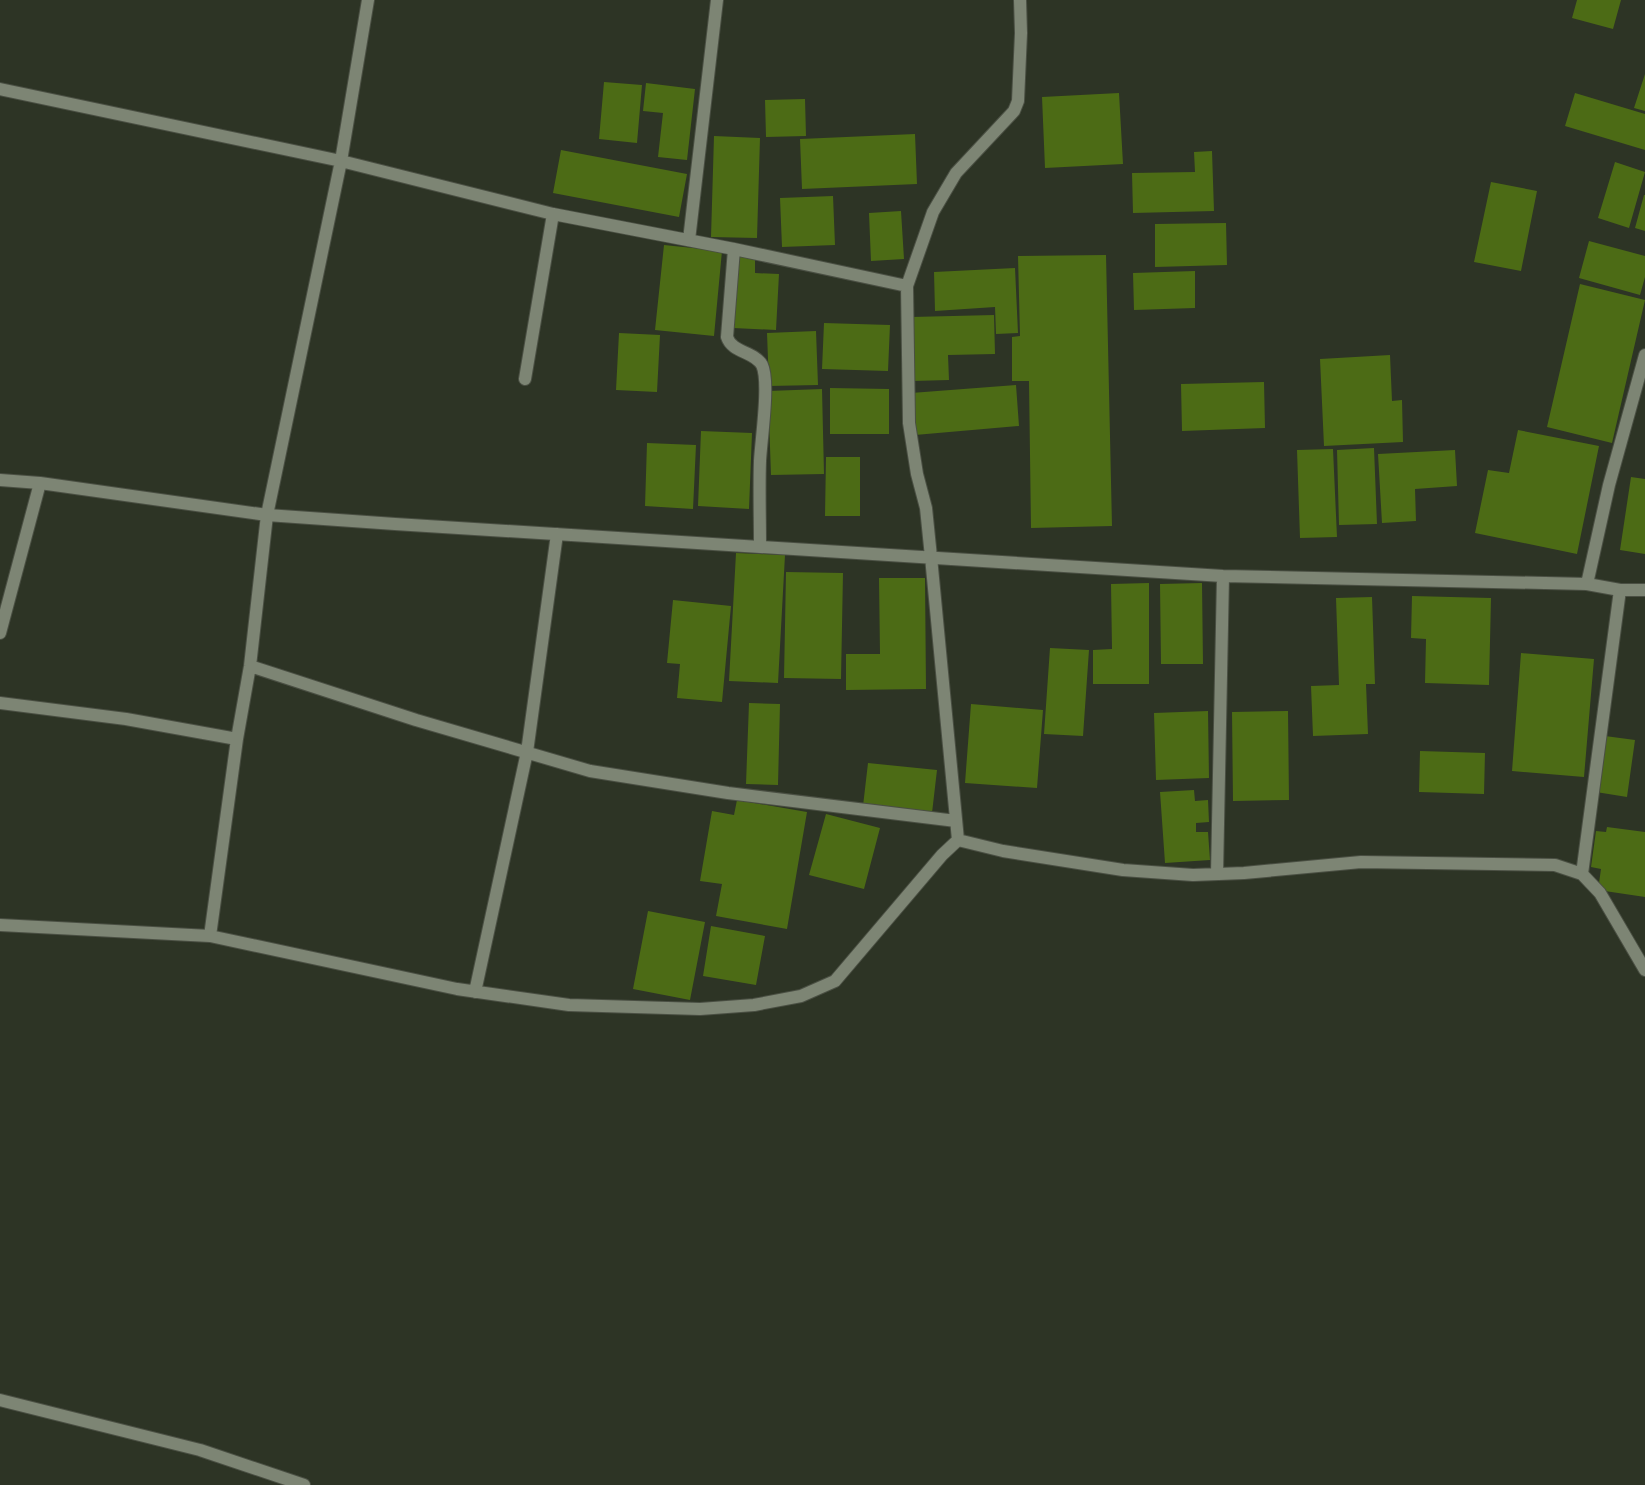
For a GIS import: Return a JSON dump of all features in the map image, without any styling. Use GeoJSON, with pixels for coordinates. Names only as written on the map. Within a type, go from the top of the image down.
{"type":"FeatureCollection","features":[{"type":"Feature","properties":{"kind":"street"},"geometry":{"type":"LineString","coordinates":[[210,936],[237,739],[250,666],[268,515],[341,161],[368,0]]}},
{"type":"Feature","properties":{"kind":"street"},"geometry":{"type":"LineString","coordinates":[[689,240],[717,0]]}},
{"type":"Feature","properties":{"kind":"street"},"geometry":{"type":"LineString","coordinates":[[958,840],[926,508],[917,474],[908,422],[907,286],[933,212],[956,174],[1014,111],[1018,101],[1020,92],[1020,0]]}},
{"type":"Feature","properties":{"kind":"street"},"geometry":{"type":"LineString","coordinates":[[0,89],[341,161],[553,214],[734,249],[907,286]]}},
{"type":"Feature","properties":{"kind":"street"},"geometry":{"type":"LineString","coordinates":[[525,379],[553,214]]}},
{"type":"Feature","properties":{"kind":"street"},"geometry":{"type":"LineString","coordinates":[[734,249],[727,337],[732,346],[758,359],[766,380],[760,461],[760,546]]}},
{"type":"Feature","properties":{"kind":"street"},"geometry":{"type":"LineString","coordinates":[[1587,584],[1609,486],[1645,355]]}},
{"type":"Feature","properties":{"kind":"street"},"geometry":{"type":"LineString","coordinates":[[0,480],[40,483],[268,515],[1223,576],[1587,584],[1620,590],[1645,590]]}},
{"type":"Feature","properties":{"kind":"street"},"geometry":{"type":"LineString","coordinates":[[0,634],[40,483]]}},
{"type":"Feature","properties":{"kind":"street"},"geometry":{"type":"LineString","coordinates":[[475,992],[527,752],[557,534]]}},
{"type":"Feature","properties":{"kind":"street"},"geometry":{"type":"LineString","coordinates":[[1217,874],[1223,576]]}},
{"type":"Feature","properties":{"kind":"street"},"geometry":{"type":"LineString","coordinates":[[1582,874],[1620,590]]}},
{"type":"Feature","properties":{"kind":"street"},"geometry":{"type":"LineString","coordinates":[[250,666],[416,720],[590,771],[728,793],[956,821]]}},
{"type":"Feature","properties":{"kind":"street"},"geometry":{"type":"LineString","coordinates":[[0,703],[126,719],[237,739]]}},
{"type":"Feature","properties":{"kind":"street"},"geometry":{"type":"LineString","coordinates":[[958,840],[1003,851],[1123,870],[1193,875],[1361,862],[1555,865],[1582,874],[1600,894],[1645,970]]}},
{"type":"Feature","properties":{"kind":"street"},"geometry":{"type":"LineString","coordinates":[[0,911],[1,925],[210,936],[475,992],[569,1006],[700,1009],[754,1005],[801,996],[835,981],[942,855],[958,840]]}},
{"type":"Feature","properties":{"kind":"street"},"geometry":{"type":"LineString","coordinates":[[0,1400],[200,1450],[304,1485]]}},
{"type":"Feature","properties":{"kind":"building"},"geometry":{"type":"Polygon","coordinates":[[[1577,0],[1621,0],[1613,29],[1572,18],[1577,0]]]}},
{"type":"Feature","properties":{"kind":"building"},"geometry":{"type":"Polygon","coordinates":[[[1645,74],[1645,111],[1634,108],[1645,74]]]}},
{"type":"Feature","properties":{"kind":"building"},"geometry":{"type":"Polygon","coordinates":[[[604,82],[642,85],[637,143],[599,139],[604,82]]]}},
{"type":"Feature","properties":{"kind":"building"},"geometry":{"type":"Polygon","coordinates":[[[646,83],[695,89],[687,160],[658,157],[663,113],[643,111],[646,83]]]}},
{"type":"Feature","properties":{"kind":"building"},"geometry":{"type":"Polygon","coordinates":[[[1119,93],[1123,164],[1045,168],[1042,97],[1119,93]]]}},
{"type":"Feature","properties":{"kind":"building"},"geometry":{"type":"Polygon","coordinates":[[[1575,93],[1645,114],[1645,150],[1565,126],[1575,93]]]}},
{"type":"Feature","properties":{"kind":"building"},"geometry":{"type":"Polygon","coordinates":[[[805,99],[806,136],[766,137],[765,100],[805,99]]]}},
{"type":"Feature","properties":{"kind":"building"},"geometry":{"type":"Polygon","coordinates":[[[915,134],[917,184],[802,189],[800,139],[915,134]]]}},
{"type":"Feature","properties":{"kind":"building"},"geometry":{"type":"Polygon","coordinates":[[[714,136],[760,138],[757,238],[711,237],[714,136]]]}},
{"type":"Feature","properties":{"kind":"building"},"geometry":{"type":"Polygon","coordinates":[[[561,150],[687,174],[679,217],[553,193],[561,150]]]}},
{"type":"Feature","properties":{"kind":"building"},"geometry":{"type":"Polygon","coordinates":[[[1212,151],[1214,211],[1133,213],[1132,173],[1195,172],[1194,152],[1212,151]]]}},
{"type":"Feature","properties":{"kind":"building"},"geometry":{"type":"Polygon","coordinates":[[[1615,162],[1645,172],[1629,228],[1598,218],[1615,162]]]}},
{"type":"Feature","properties":{"kind":"building"},"geometry":{"type":"Polygon","coordinates":[[[1491,182],[1537,191],[1521,271],[1474,262],[1491,182]]]}},
{"type":"Feature","properties":{"kind":"building"},"geometry":{"type":"Polygon","coordinates":[[[1645,195],[1645,231],[1635,228],[1645,195]]]}},
{"type":"Feature","properties":{"kind":"building"},"geometry":{"type":"Polygon","coordinates":[[[833,196],[835,245],[782,247],[780,198],[833,196]]]}},
{"type":"Feature","properties":{"kind":"building"},"geometry":{"type":"Polygon","coordinates":[[[901,211],[904,259],[871,261],[869,213],[901,211]]]}},
{"type":"Feature","properties":{"kind":"building"},"geometry":{"type":"Polygon","coordinates":[[[1226,223],[1227,265],[1155,267],[1155,224],[1226,223]]]}},
{"type":"Feature","properties":{"kind":"building"},"geometry":{"type":"Polygon","coordinates":[[[1589,241],[1645,256],[1645,277],[1640,295],[1579,278],[1589,241]]]}},
{"type":"Feature","properties":{"kind":"building"},"geometry":{"type":"Polygon","coordinates":[[[664,245],[722,251],[714,336],[655,330],[664,245]]]}},
{"type":"Feature","properties":{"kind":"building"},"geometry":{"type":"Polygon","coordinates":[[[1106,255],[1112,526],[1031,528],[1029,381],[1012,381],[1012,337],[1020,336],[1018,256],[1106,255]]]}},
{"type":"Feature","properties":{"kind":"building"},"geometry":{"type":"Polygon","coordinates":[[[737,256],[755,257],[755,273],[779,274],[776,330],[733,328],[737,256]]]}},
{"type":"Feature","properties":{"kind":"building"},"geometry":{"type":"Polygon","coordinates":[[[1015,268],[1018,333],[996,334],[995,307],[935,311],[934,272],[1015,268]]]}},
{"type":"Feature","properties":{"kind":"building"},"geometry":{"type":"Polygon","coordinates":[[[1195,271],[1195,308],[1134,310],[1133,273],[1195,271]]]}},
{"type":"Feature","properties":{"kind":"building"},"geometry":{"type":"Polygon","coordinates":[[[1580,284],[1645,300],[1612,443],[1547,427],[1580,284]]]}},
{"type":"Feature","properties":{"kind":"building"},"geometry":{"type":"Polygon","coordinates":[[[994,315],[995,354],[948,355],[949,380],[912,381],[911,317],[994,315]]]}},
{"type":"Feature","properties":{"kind":"building"},"geometry":{"type":"Polygon","coordinates":[[[824,323],[890,325],[888,371],[822,369],[824,323]]]}},
{"type":"Feature","properties":{"kind":"building"},"geometry":{"type":"Polygon","coordinates":[[[816,331],[818,385],[769,386],[767,333],[816,331]]]}},
{"type":"Feature","properties":{"kind":"building"},"geometry":{"type":"Polygon","coordinates":[[[619,333],[660,335],[657,392],[616,390],[619,333]]]}},
{"type":"Feature","properties":{"kind":"building"},"geometry":{"type":"Polygon","coordinates":[[[1390,355],[1392,401],[1402,400],[1403,442],[1324,446],[1320,359],[1390,355]]]}},
{"type":"Feature","properties":{"kind":"building"},"geometry":{"type":"Polygon","coordinates":[[[1264,382],[1265,428],[1182,431],[1181,384],[1264,382]]]}},
{"type":"Feature","properties":{"kind":"building"},"geometry":{"type":"Polygon","coordinates":[[[1016,385],[1019,426],[915,435],[911,393],[1016,385]]]}},
{"type":"Feature","properties":{"kind":"building"},"geometry":{"type":"Polygon","coordinates":[[[830,388],[889,389],[889,434],[830,434],[830,388]]]}},
{"type":"Feature","properties":{"kind":"building"},"geometry":{"type":"Polygon","coordinates":[[[822,389],[824,474],[771,475],[768,391],[822,389]]]}},
{"type":"Feature","properties":{"kind":"building"},"geometry":{"type":"Polygon","coordinates":[[[1518,430],[1599,446],[1577,554],[1475,533],[1488,470],[1509,473],[1518,430]]]}},
{"type":"Feature","properties":{"kind":"building"},"geometry":{"type":"Polygon","coordinates":[[[701,431],[752,433],[749,509],[698,506],[701,431]]]}},
{"type":"Feature","properties":{"kind":"building"},"geometry":{"type":"Polygon","coordinates":[[[647,443],[696,445],[693,509],[645,506],[647,443]]]}},
{"type":"Feature","properties":{"kind":"building"},"geometry":{"type":"Polygon","coordinates":[[[1374,448],[1377,524],[1339,525],[1337,450],[1374,448]]]}},
{"type":"Feature","properties":{"kind":"building"},"geometry":{"type":"Polygon","coordinates":[[[1333,449],[1337,537],[1300,538],[1297,450],[1333,449]]]}},
{"type":"Feature","properties":{"kind":"building"},"geometry":{"type":"Polygon","coordinates":[[[1455,450],[1457,486],[1415,489],[1416,521],[1382,523],[1378,454],[1455,450]]]}},
{"type":"Feature","properties":{"kind":"building"},"geometry":{"type":"Polygon","coordinates":[[[826,457],[860,457],[860,516],[825,516],[826,457]]]}},
{"type":"Feature","properties":{"kind":"building"},"geometry":{"type":"Polygon","coordinates":[[[1631,477],[1645,479],[1645,554],[1620,550],[1631,477]]]}},
{"type":"Feature","properties":{"kind":"building"},"geometry":{"type":"Polygon","coordinates":[[[736,553],[785,555],[778,683],[729,681],[736,553]]]}},
{"type":"Feature","properties":{"kind":"building"},"geometry":{"type":"Polygon","coordinates":[[[786,572],[843,573],[841,679],[784,678],[786,572]]]}},
{"type":"Feature","properties":{"kind":"building"},"geometry":{"type":"Polygon","coordinates":[[[879,578],[925,578],[926,689],[846,690],[846,654],[880,654],[879,578]]]}},
{"type":"Feature","properties":{"kind":"building"},"geometry":{"type":"Polygon","coordinates":[[[1149,583],[1149,684],[1093,684],[1093,650],[1112,649],[1111,584],[1149,583]]]}},
{"type":"Feature","properties":{"kind":"building"},"geometry":{"type":"Polygon","coordinates":[[[1202,583],[1203,664],[1161,664],[1160,584],[1202,583]]]}},
{"type":"Feature","properties":{"kind":"building"},"geometry":{"type":"Polygon","coordinates":[[[1412,596],[1491,598],[1489,685],[1425,683],[1426,639],[1411,638],[1412,596]]]}},
{"type":"Feature","properties":{"kind":"building"},"geometry":{"type":"Polygon","coordinates":[[[1372,597],[1375,684],[1366,684],[1368,734],[1313,736],[1311,686],[1339,685],[1336,598],[1372,597]]]}},
{"type":"Feature","properties":{"kind":"building"},"geometry":{"type":"Polygon","coordinates":[[[673,600],[731,606],[722,702],[677,698],[680,664],[667,663],[673,600]]]}},
{"type":"Feature","properties":{"kind":"building"},"geometry":{"type":"Polygon","coordinates":[[[1050,648],[1089,650],[1083,736],[1044,734],[1050,648]]]}},
{"type":"Feature","properties":{"kind":"building"},"geometry":{"type":"Polygon","coordinates":[[[1521,653],[1594,659],[1584,777],[1512,771],[1521,653]]]}},
{"type":"Feature","properties":{"kind":"building"},"geometry":{"type":"Polygon","coordinates":[[[749,703],[780,704],[778,785],[746,784],[749,703]]]}},
{"type":"Feature","properties":{"kind":"building"},"geometry":{"type":"Polygon","coordinates":[[[971,704],[1043,710],[1037,788],[965,783],[971,704]]]}},
{"type":"Feature","properties":{"kind":"building"},"geometry":{"type":"Polygon","coordinates":[[[1208,711],[1209,778],[1156,780],[1154,713],[1208,711]]]}},
{"type":"Feature","properties":{"kind":"building"},"geometry":{"type":"Polygon","coordinates":[[[1288,711],[1289,800],[1233,801],[1232,712],[1288,711]]]}},
{"type":"Feature","properties":{"kind":"building"},"geometry":{"type":"Polygon","coordinates":[[[1605,736],[1635,740],[1627,797],[1596,792],[1605,736]]]}},
{"type":"Feature","properties":{"kind":"building"},"geometry":{"type":"Polygon","coordinates":[[[1420,751],[1485,753],[1484,794],[1419,792],[1420,751]]]}},
{"type":"Feature","properties":{"kind":"building"},"geometry":{"type":"Polygon","coordinates":[[[868,763],[937,770],[932,813],[863,806],[868,763]]]}},
{"type":"Feature","properties":{"kind":"building"},"geometry":{"type":"Polygon","coordinates":[[[1194,790],[1195,801],[1208,800],[1209,822],[1196,823],[1196,832],[1208,832],[1210,860],[1165,863],[1160,792],[1194,790]]]}},
{"type":"Feature","properties":{"kind":"building"},"geometry":{"type":"Polygon","coordinates":[[[737,800],[807,812],[787,929],[716,916],[722,884],[700,881],[712,811],[734,815],[737,800]]]}},
{"type":"Feature","properties":{"kind":"building"},"geometry":{"type":"Polygon","coordinates":[[[826,814],[880,828],[864,889],[809,875],[826,814]]]}},
{"type":"Feature","properties":{"kind":"building"},"geometry":{"type":"Polygon","coordinates":[[[1607,827],[1645,832],[1645,897],[1598,890],[1601,869],[1591,867],[1596,831],[1606,832],[1607,827]]]}},
{"type":"Feature","properties":{"kind":"building"},"geometry":{"type":"Polygon","coordinates":[[[648,911],[705,922],[690,1000],[633,989],[648,911]]]}},
{"type":"Feature","properties":{"kind":"building"},"geometry":{"type":"Polygon","coordinates":[[[711,926],[765,936],[756,985],[703,976],[711,926]]]}}]}
